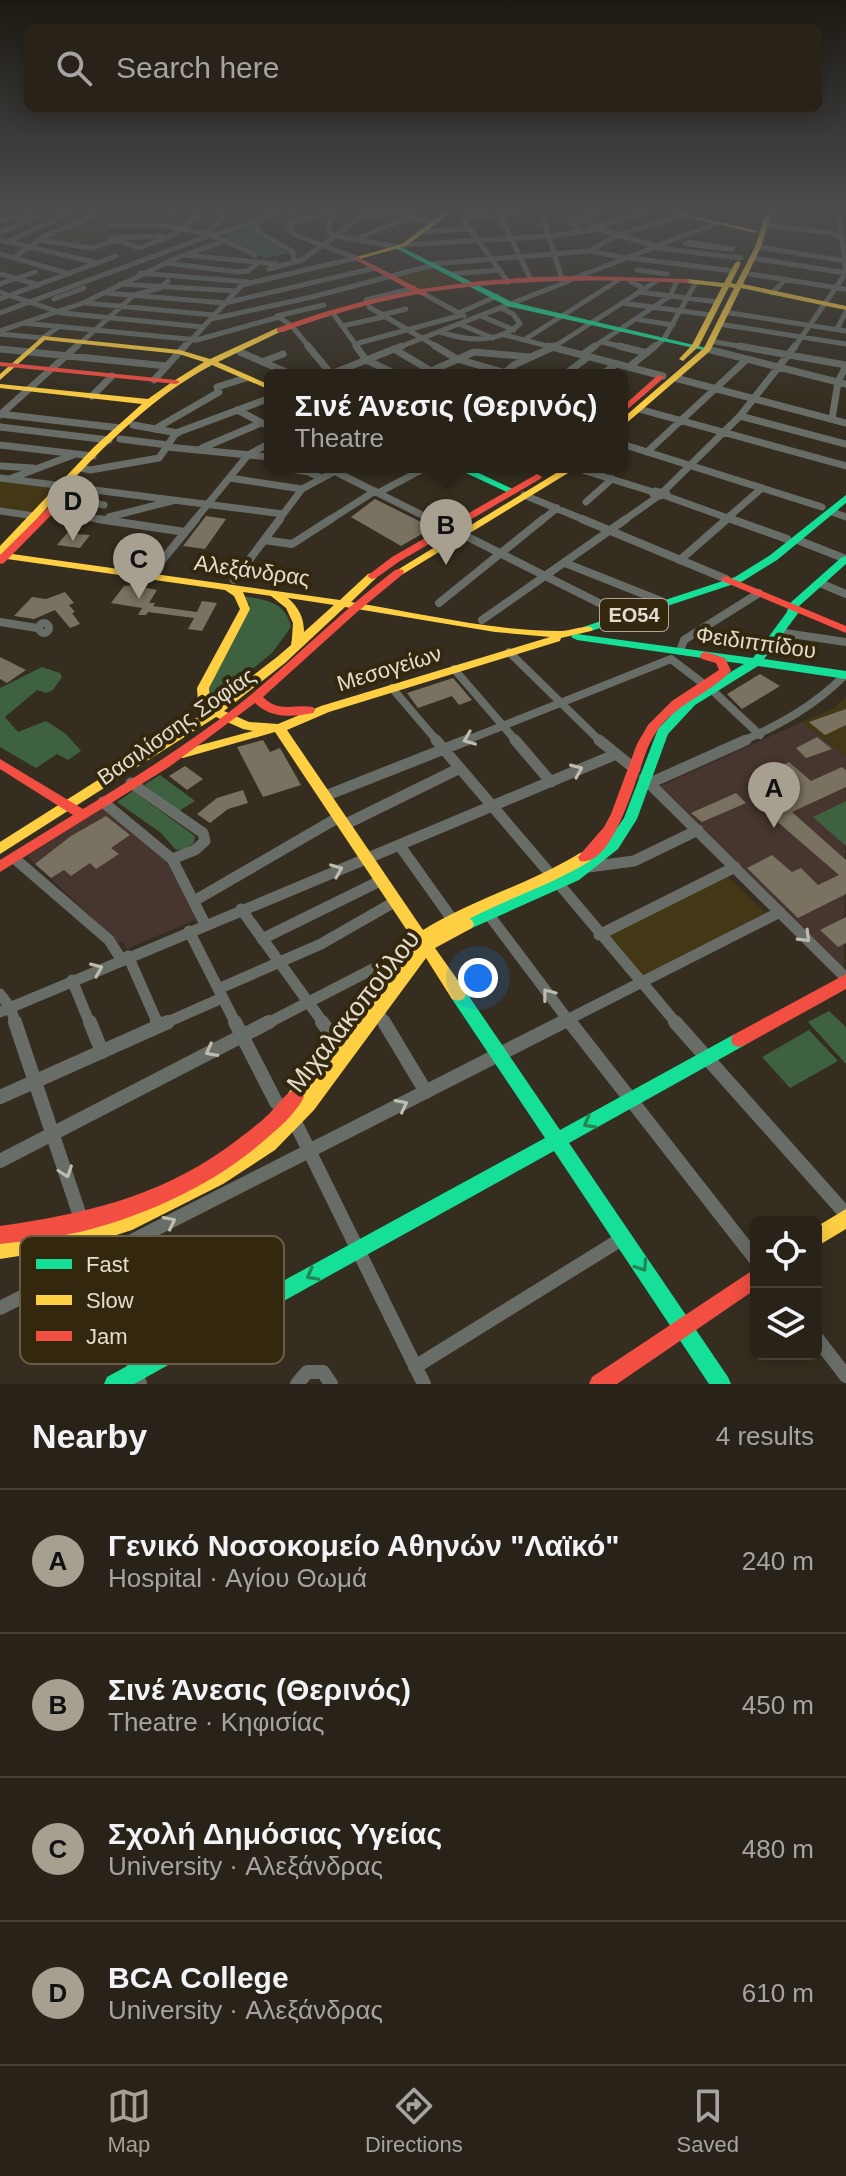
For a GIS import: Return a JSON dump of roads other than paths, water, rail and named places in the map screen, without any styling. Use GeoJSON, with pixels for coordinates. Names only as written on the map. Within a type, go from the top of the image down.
{"type":"FeatureCollection","features":[{"type":"Feature","properties":{"kind":"main road"},"geometry":{"type":"LineString","coordinates":[[391,277],[421,292]]}},
{"type":"Feature","properties":{"kind":"main road"},"geometry":{"type":"LineString","coordinates":[[465,277],[502,303],[704,345]]}},
{"type":"Feature","properties":{"kind":"main road"},"geometry":{"type":"LineString","coordinates":[[477,286],[620,277]]}},
{"type":"Feature","properties":{"kind":"main road"},"geometry":{"type":"LineString","coordinates":[[4,552],[35,516],[153,402],[176,382],[214,362],[292,328],[338,318],[369,303],[421,292],[508,282],[623,277]]}},
{"type":"Feature","properties":{"kind":"main road"},"geometry":{"type":"LineString","coordinates":[[633,277],[772,293],[831,295],[846,309]]}},
{"type":"Feature","properties":{"kind":"main road"},"geometry":{"type":"LineString","coordinates":[[628,408],[704,345],[737,277]]}},
{"type":"Feature","properties":{"kind":"main road"},"geometry":{"type":"LineString","coordinates":[[659,281],[731,287]]}},
{"type":"Feature","properties":{"kind":"main road"},"geometry":{"type":"LineString","coordinates":[[0,386],[153,402],[214,362],[292,328]]}},
{"type":"Feature","properties":{"kind":"main road"},"geometry":{"type":"LineString","coordinates":[[0,378],[6,365],[43,338],[180,352],[214,362],[264,386]]}},
{"type":"Feature","properties":{"kind":"main road"},"geometry":{"type":"LineString","coordinates":[[6,365],[176,382]]}},
{"type":"Feature","properties":{"kind":"main road"},"geometry":{"type":"LineString","coordinates":[[85,469],[93,456],[120,433]]}},
{"type":"Feature","properties":{"kind":"main road"},"geometry":{"type":"LineString","coordinates":[[472,473],[518,493]]}},
{"type":"Feature","properties":{"kind":"main road"},"geometry":{"type":"LineString","coordinates":[[518,493],[546,473]]}},
{"type":"Feature","properties":{"kind":"main road"},"geometry":{"type":"LineString","coordinates":[[454,530],[560,473]]}},
{"type":"Feature","properties":{"kind":"main road"},"geometry":{"type":"LineString","coordinates":[[4,552],[51,512],[69,486]]}},
{"type":"Feature","properties":{"kind":"main road","name":"ΕΟ54"},"geometry":{"type":"LineString","coordinates":[[359,604],[482,620],[518,629],[564,635],[576,633],[732,581],[793,540],[845,497]]}},
{"type":"Feature","properties":{"kind":"main road","name":"ΕΟ54"},"geometry":{"type":"LineString","coordinates":[[620,642],[612,632],[618,624],[732,581],[773,558],[845,497]]}},
{"type":"Feature","properties":{"kind":"main road","name":"Βασιλίσσης Σοφίας"},"geometry":{"type":"LineString","coordinates":[[0,849],[214,711],[281,660],[344,600],[396,559],[454,530]]}},
{"type":"Feature","properties":{"kind":"main road","name":"Βασιλίσσης Σοφίας"},"geometry":{"type":"LineString","coordinates":[[0,867],[226,719],[296,665],[359,604],[454,530]]}},
{"type":"Feature","properties":{"kind":"main road","name":"Αλεξάνδρας"},"geometry":{"type":"LineString","coordinates":[[4,552],[155,569],[264,592],[344,600]]}},
{"type":"Feature","properties":{"kind":"main road","name":"Αλεξάνδρας"},"geometry":{"type":"LineString","coordinates":[[4,552],[344,600]]}},
{"type":"Feature","properties":{"kind":"main road","name":"Μιχαλακοπούλου"},"geometry":{"type":"LineString","coordinates":[[290,1116],[337,1043],[405,953],[452,919],[588,867],[613,845],[624,830],[643,777],[644,745],[660,719],[683,698],[708,687],[750,661],[778,632],[793,612],[793,606],[846,559]]}},
{"type":"Feature","properties":{"kind":"main road"},"geometry":{"type":"LineString","coordinates":[[732,581],[846,630]]}},
{"type":"Feature","properties":{"kind":"main road","name":"ΕΟ54"},"geometry":{"type":"LineString","coordinates":[[533,631],[573,628],[732,581]]}},
{"type":"Feature","properties":{"kind":"main road"},"geometry":{"type":"LineString","coordinates":[[214,711],[204,702],[203,688],[245,609],[231,584]]}},
{"type":"Feature","properties":{"kind":"main road"},"geometry":{"type":"LineString","coordinates":[[264,592],[284,600],[296,610],[300,627],[296,646]]}},
{"type":"Feature","properties":{"kind":"main road"},"geometry":{"type":"LineString","coordinates":[[344,600],[359,604]]}},
{"type":"Feature","properties":{"kind":"main road","name":"ΕΟ54"},"geometry":{"type":"LineString","coordinates":[[359,604],[495,629],[518,629]]}},
{"type":"Feature","properties":{"kind":"main road"},"geometry":{"type":"LineString","coordinates":[[750,661],[785,609],[793,606]]}},
{"type":"Feature","properties":{"kind":"main road"},"geometry":{"type":"LineString","coordinates":[[509,652],[526,642],[526,635],[518,629]]}},
{"type":"Feature","properties":{"kind":"main road","name":"Φειδιππίδου"},"geometry":{"type":"LineString","coordinates":[[565,637],[620,642],[676,655],[695,653],[846,675]]}},
{"type":"Feature","properties":{"kind":"main road","name":"Μεσογείων"},"geometry":{"type":"LineString","coordinates":[[226,719],[247,726],[279,728],[325,709],[565,637]]}},
{"type":"Feature","properties":{"kind":"main road"},"geometry":{"type":"LineString","coordinates":[[695,653],[716,659],[725,668],[708,687]]}},
{"type":"Feature","properties":{"kind":"main road"},"geometry":{"type":"LineString","coordinates":[[281,660],[261,682],[256,696],[261,706],[275,711],[325,709]]}},
{"type":"Feature","properties":{"kind":"main road","name":"ΕΟ54"},"geometry":{"type":"LineString","coordinates":[[214,711],[226,719]]}},
{"type":"Feature","properties":{"kind":"main road"},"geometry":{"type":"LineString","coordinates":[[279,728],[721,1384]]}},
{"type":"Feature","properties":{"kind":"main road","name":"ΕΟ54"},"geometry":{"type":"LineString","coordinates":[[171,757],[279,728]]}},
{"type":"Feature","properties":{"kind":"main road"},"geometry":{"type":"LineString","coordinates":[[0,763],[83,815]]}},
{"type":"Feature","properties":{"kind":"main road","name":"Μιχαλακοπούλου"},"geometry":{"type":"LineString","coordinates":[[0,1235],[132,1221],[217,1178],[269,1144],[377,1010],[423,942],[489,915],[555,880],[608,836],[643,777]]}},
{"type":"Feature","properties":{"kind":"main road"},"geometry":{"type":"LineString","coordinates":[[284,1293],[846,980]]}},
{"type":"Feature","properties":{"kind":"main road"},"geometry":{"type":"LineString","coordinates":[[822,1234],[846,1216]]}},
{"type":"Feature","properties":{"kind":"main road","name":"Μιχαλακοπούλου"},"geometry":{"type":"LineString","coordinates":[[54,1236],[85,1228]]}},
{"type":"Feature","properties":{"kind":"main road","name":"Μιχαλακοπούλου"},"geometry":{"type":"LineString","coordinates":[[0,1250],[20,1245]]}},
{"type":"Feature","properties":{"kind":"main road"},"geometry":{"type":"LineString","coordinates":[[599,1384],[750,1282]]}},
{"type":"Feature","properties":{"kind":"main road"},"geometry":{"type":"LineString","coordinates":[[114,1384],[138,1378],[162,1364]]}},
{"type":"Feature","properties":{"kind":"street"},"geometry":{"type":"LineString","coordinates":[[11,277],[59,291]]}},
{"type":"Feature","properties":{"kind":"street"},"geometry":{"type":"LineString","coordinates":[[0,284],[21,277]]}},
{"type":"Feature","properties":{"kind":"street"},"geometry":{"type":"LineString","coordinates":[[0,299],[62,277]]}},
{"type":"Feature","properties":{"kind":"street"},"geometry":{"type":"LineString","coordinates":[[78,277],[118,286],[166,284],[236,291]]}},
{"type":"Feature","properties":{"kind":"street"},"geometry":{"type":"LineString","coordinates":[[0,313],[98,277]]}},
{"type":"Feature","properties":{"kind":"street"},"geometry":{"type":"LineString","coordinates":[[0,332],[83,303],[134,277]]}},
{"type":"Feature","properties":{"kind":"street"},"geometry":{"type":"LineString","coordinates":[[194,277],[245,280],[250,283]]}},
{"type":"Feature","properties":{"kind":"street"},"geometry":{"type":"LineString","coordinates":[[154,380],[242,285],[277,277]]}},
{"type":"Feature","properties":{"kind":"street"},"geometry":{"type":"LineString","coordinates":[[106,293],[225,303],[341,277]]}},
{"type":"Feature","properties":{"kind":"street"},"geometry":{"type":"LineString","coordinates":[[83,303],[212,317],[247,312],[388,277]]}},
{"type":"Feature","properties":{"kind":"street"},"geometry":{"type":"LineString","coordinates":[[504,277],[508,282]]}},
{"type":"Feature","properties":{"kind":"street"},"geometry":{"type":"LineString","coordinates":[[549,277],[555,281]]}},
{"type":"Feature","properties":{"kind":"street"},"geometry":{"type":"LineString","coordinates":[[555,277],[555,281]]}},
{"type":"Feature","properties":{"kind":"street"},"geometry":{"type":"LineString","coordinates":[[355,344],[502,303],[569,277]]}},
{"type":"Feature","properties":{"kind":"street"},"geometry":{"type":"LineString","coordinates":[[524,340],[628,277]]}},
{"type":"Feature","properties":{"kind":"street"},"geometry":{"type":"LineString","coordinates":[[770,277],[831,295],[846,289]]}},
{"type":"Feature","properties":{"kind":"street"},"geometry":{"type":"LineString","coordinates":[[482,620],[694,467],[791,356],[844,277]]}},
{"type":"Feature","properties":{"kind":"street"},"geometry":{"type":"LineString","coordinates":[[332,279],[369,303],[382,316],[420,339],[457,359],[488,369]]}},
{"type":"Feature","properties":{"kind":"street"},"geometry":{"type":"LineString","coordinates":[[772,293],[786,279]]}},
{"type":"Feature","properties":{"kind":"street"},"geometry":{"type":"LineString","coordinates":[[659,281],[670,296]]}},
{"type":"Feature","properties":{"kind":"street"},"geometry":{"type":"LineString","coordinates":[[659,281],[670,296]]}},
{"type":"Feature","properties":{"kind":"street"},"geometry":{"type":"LineString","coordinates":[[512,369],[552,348],[659,281]]}},
{"type":"Feature","properties":{"kind":"street"},"geometry":{"type":"LineString","coordinates":[[54,299],[99,282]]}},
{"type":"Feature","properties":{"kind":"street"},"geometry":{"type":"LineString","coordinates":[[0,414],[134,295],[166,284]]}},
{"type":"Feature","properties":{"kind":"street"},"geometry":{"type":"LineString","coordinates":[[629,367],[664,339],[695,284]]}},
{"type":"Feature","properties":{"kind":"street"},"geometry":{"type":"LineString","coordinates":[[301,290],[338,318],[366,360],[385,369]]}},
{"type":"Feature","properties":{"kind":"street"},"geometry":{"type":"LineString","coordinates":[[0,292],[13,294],[57,312],[203,327]]}},
{"type":"Feature","properties":{"kind":"street"},"geometry":{"type":"LineString","coordinates":[[421,292],[471,319]]}},
{"type":"Feature","properties":{"kind":"street"},"geometry":{"type":"LineString","coordinates":[[601,293],[653,307],[810,324],[846,331]]}},
{"type":"Feature","properties":{"kind":"street"},"geometry":{"type":"LineString","coordinates":[[571,369],[602,342],[670,296],[688,299],[718,313],[801,337],[846,344]]}},
{"type":"Feature","properties":{"kind":"street"},"geometry":{"type":"LineString","coordinates":[[344,369],[480,316],[502,303]]}},
{"type":"Feature","properties":{"kind":"street"},"geometry":{"type":"LineString","coordinates":[[459,324],[499,337],[514,330],[520,324],[519,320],[502,303]]}},
{"type":"Feature","properties":{"kind":"street"},"geometry":{"type":"LineString","coordinates":[[23,323],[192,339],[324,305]]}},
{"type":"Feature","properties":{"kind":"street"},"geometry":{"type":"LineString","coordinates":[[338,318],[382,316],[406,309]]}},
{"type":"Feature","properties":{"kind":"street"},"geometry":{"type":"LineString","coordinates":[[837,329],[846,309]]}},
{"type":"Feature","properties":{"kind":"street"},"geometry":{"type":"LineString","coordinates":[[8,310],[22,315]]}},
{"type":"Feature","properties":{"kind":"street"},"geometry":{"type":"LineString","coordinates":[[247,312],[261,321],[279,317],[292,328],[325,369]]}},
{"type":"Feature","properties":{"kind":"street"},"geometry":{"type":"LineString","coordinates":[[480,316],[514,330]]}},
{"type":"Feature","properties":{"kind":"street"},"geometry":{"type":"LineString","coordinates":[[635,319],[673,325]]}},
{"type":"Feature","properties":{"kind":"street"},"geometry":{"type":"LineString","coordinates":[[0,332],[43,338],[58,327]]}},
{"type":"Feature","properties":{"kind":"street"},"geometry":{"type":"LineString","coordinates":[[439,332],[462,339],[499,337],[524,340],[846,423]]}},
{"type":"Feature","properties":{"kind":"street"},"geometry":{"type":"LineString","coordinates":[[602,342],[647,353]]}},
{"type":"Feature","properties":{"kind":"street"},"geometry":{"type":"LineString","coordinates":[[834,353],[838,343]]}},
{"type":"Feature","properties":{"kind":"street"},"geometry":{"type":"LineString","coordinates":[[704,345],[846,366],[832,419]]}},
{"type":"Feature","properties":{"kind":"street"},"geometry":{"type":"LineString","coordinates":[[704,345],[746,360],[842,383]]}},
{"type":"Feature","properties":{"kind":"street"},"geometry":{"type":"LineString","coordinates":[[0,349],[167,366]]}},
{"type":"Feature","properties":{"kind":"street"},"geometry":{"type":"LineString","coordinates":[[394,349],[428,369]]}},
{"type":"Feature","properties":{"kind":"street"},"geometry":{"type":"LineString","coordinates":[[240,352],[279,369]]}},
{"type":"Feature","properties":{"kind":"street"},"geometry":{"type":"LineString","coordinates":[[435,369],[477,352],[533,357]]}},
{"type":"Feature","properties":{"kind":"street"},"geometry":{"type":"LineString","coordinates":[[262,362],[283,354]]}},
{"type":"Feature","properties":{"kind":"street"},"geometry":{"type":"LineString","coordinates":[[647,452],[746,360]]}},
{"type":"Feature","properties":{"kind":"street"},"geometry":{"type":"LineString","coordinates":[[609,369],[616,364]]}},
{"type":"Feature","properties":{"kind":"street"},"geometry":{"type":"LineString","coordinates":[[92,396],[112,376]]}},
{"type":"Feature","properties":{"kind":"street"},"geometry":{"type":"LineString","coordinates":[[144,442],[156,429],[219,392],[217,387],[246,378]]}},
{"type":"Feature","properties":{"kind":"street"},"geometry":{"type":"LineString","coordinates":[[85,469],[159,458],[178,433],[264,400]]}},
{"type":"Feature","properties":{"kind":"street"},"geometry":{"type":"LineString","coordinates":[[628,408],[846,466]]}},
{"type":"Feature","properties":{"kind":"street"},"geometry":{"type":"LineString","coordinates":[[237,410],[264,424]]}},
{"type":"Feature","properties":{"kind":"street"},"geometry":{"type":"LineString","coordinates":[[0,414],[120,433],[144,442],[168,446],[264,456]]}},
{"type":"Feature","properties":{"kind":"street"},"geometry":{"type":"LineString","coordinates":[[740,416],[846,444]]}},
{"type":"Feature","properties":{"kind":"street"},"geometry":{"type":"LineString","coordinates":[[198,450],[261,423]]}},
{"type":"Feature","properties":{"kind":"street"},"geometry":{"type":"LineString","coordinates":[[0,427],[120,433],[156,429],[178,433]]}},
{"type":"Feature","properties":{"kind":"street"},"geometry":{"type":"LineString","coordinates":[[0,445],[93,456]]}},
{"type":"Feature","properties":{"kind":"street"},"geometry":{"type":"LineString","coordinates":[[155,569],[248,455],[264,446]]}},
{"type":"Feature","properties":{"kind":"street"},"geometry":{"type":"LineString","coordinates":[[628,446],[846,517]]}},
{"type":"Feature","properties":{"kind":"street"},"geometry":{"type":"LineString","coordinates":[[2,478],[75,454]]}},
{"type":"Feature","properties":{"kind":"street"},"geometry":{"type":"LineString","coordinates":[[0,466],[38,468]]}},
{"type":"Feature","properties":{"kind":"street"},"geometry":{"type":"LineString","coordinates":[[311,473],[319,477]]}},
{"type":"Feature","properties":{"kind":"street"},"geometry":{"type":"LineString","coordinates":[[231,584],[302,489],[329,473]]}},
{"type":"Feature","properties":{"kind":"street"},"geometry":{"type":"LineString","coordinates":[[345,473],[376,492],[504,553],[621,614]]}},
{"type":"Feature","properties":{"kind":"street"},"geometry":{"type":"LineString","coordinates":[[264,540],[292,544],[376,492],[415,473]]}},
{"type":"Feature","properties":{"kind":"street"},"geometry":{"type":"LineString","coordinates":[[592,473],[846,559]]}},
{"type":"Feature","properties":{"kind":"street"},"geometry":{"type":"LineString","coordinates":[[2,478],[283,514]]}},
{"type":"Feature","properties":{"kind":"street"},"geometry":{"type":"LineString","coordinates":[[230,478],[302,489]]}},
{"type":"Feature","properties":{"kind":"street"},"geometry":{"type":"LineString","coordinates":[[586,502],[612,479]]}},
{"type":"Feature","properties":{"kind":"street"},"geometry":{"type":"LineString","coordinates":[[680,560],[762,488]]}},
{"type":"Feature","properties":{"kind":"street"},"geometry":{"type":"LineString","coordinates":[[518,493],[732,581]]}},
{"type":"Feature","properties":{"kind":"street"},"geometry":{"type":"LineString","coordinates":[[62,499],[104,505]]}},
{"type":"Feature","properties":{"kind":"street"},"geometry":{"type":"LineString","coordinates":[[102,519],[176,500]]}},
{"type":"Feature","properties":{"kind":"street"},"geometry":{"type":"LineString","coordinates":[[439,603],[557,508]]}},
{"type":"Feature","properties":{"kind":"street"},"geometry":{"type":"LineString","coordinates":[[0,511],[35,516]]}},
{"type":"Feature","properties":{"kind":"street"},"geometry":{"type":"LineString","coordinates":[[51,512],[185,532]]}},
{"type":"Feature","properties":{"kind":"street"},"geometry":{"type":"LineString","coordinates":[[565,563],[661,601]]}},
{"type":"Feature","properties":{"kind":"street"},"geometry":{"type":"LineString","coordinates":[[820,583],[846,594]]}},
{"type":"Feature","properties":{"kind":"street"},"geometry":{"type":"LineString","coordinates":[[325,796],[676,655],[684,640],[759,593]]}},
{"type":"Feature","properties":{"kind":"street"},"geometry":{"type":"LineString","coordinates":[[0,622],[37,628]]}},
{"type":"Feature","properties":{"kind":"street"},"geometry":{"type":"LineString","coordinates":[[778,632],[846,642]]}},
{"type":"Feature","properties":{"kind":"street"},"geometry":{"type":"LineString","coordinates":[[509,652],[614,755],[643,777],[698,830],[846,980]]}},
{"type":"Feature","properties":{"kind":"street"},"geometry":{"type":"LineString","coordinates":[[676,655],[760,735]]}},
{"type":"Feature","properties":{"kind":"street"},"geometry":{"type":"LineString","coordinates":[[454,669],[551,782]]}},
{"type":"Feature","properties":{"kind":"street"},"geometry":{"type":"LineString","coordinates":[[643,777],[760,735],[820,700],[846,675]]}},
{"type":"Feature","properties":{"kind":"street"},"geometry":{"type":"LineString","coordinates":[[392,688],[641,984],[846,1216]]}},
{"type":"Feature","properties":{"kind":"street"},"geometry":{"type":"LineString","coordinates":[[5,1010],[614,755]]}},
{"type":"Feature","properties":{"kind":"street"},"geometry":{"type":"LineString","coordinates":[[194,901],[342,821],[458,769]]}},
{"type":"Feature","properties":{"kind":"street"},"geometry":{"type":"LineString","coordinates":[[131,783],[203,833],[205,841],[195,850],[172,859]]}},
{"type":"Feature","properties":{"kind":"street"},"geometry":{"type":"LineString","coordinates":[[103,802],[172,859],[205,924]]}},
{"type":"Feature","properties":{"kind":"street"},"geometry":{"type":"LineString","coordinates":[[588,867],[634,861],[698,830]]}},
{"type":"Feature","properties":{"kind":"street"},"geometry":{"type":"LineString","coordinates":[[400,846],[452,919]]}},
{"type":"Feature","properties":{"kind":"street"},"geometry":{"type":"LineString","coordinates":[[14,858],[109,940],[124,958],[159,1026]]}},
{"type":"Feature","properties":{"kind":"street"},"geometry":{"type":"LineString","coordinates":[[599,935],[735,867]]}},
{"type":"Feature","properties":{"kind":"street"},"geometry":{"type":"LineString","coordinates":[[262,939],[382,880]]}},
{"type":"Feature","properties":{"kind":"street"},"geometry":{"type":"LineString","coordinates":[[0,1097],[159,1026],[279,962],[321,944],[396,901]]}},
{"type":"Feature","properties":{"kind":"street"},"geometry":{"type":"LineString","coordinates":[[241,909],[337,1043]]}},
{"type":"Feature","properties":{"kind":"street"},"geometry":{"type":"LineString","coordinates":[[142,1236],[780,912]]}},
{"type":"Feature","properties":{"kind":"street"},"geometry":{"type":"LineString","coordinates":[[489,915],[629,1101],[750,1252]]}},
{"type":"Feature","properties":{"kind":"street"},"geometry":{"type":"LineString","coordinates":[[189,931],[276,1102],[290,1116],[309,1152],[424,1384]]}},
{"type":"Feature","properties":{"kind":"street"},"geometry":{"type":"LineString","coordinates":[[0,1161],[405,953]]}},
{"type":"Feature","properties":{"kind":"street"},"geometry":{"type":"LineString","coordinates":[[72,980],[102,1052]]}},
{"type":"Feature","properties":{"kind":"street"},"geometry":{"type":"LineString","coordinates":[[0,994],[88,1236]]}},
{"type":"Feature","properties":{"kind":"street"},"geometry":{"type":"LineString","coordinates":[[377,1010],[426,1092]]}},
{"type":"Feature","properties":{"kind":"street"},"geometry":{"type":"LineString","coordinates":[[415,1367],[623,1238]]}},
{"type":"Feature","properties":{"kind":"street"},"geometry":{"type":"LineString","coordinates":[[0,1308],[20,1298]]}},
{"type":"Feature","properties":{"kind":"street"},"geometry":{"type":"LineString","coordinates":[[822,1345],[846,1376]]}},
{"type":"Feature","properties":{"kind":"street"},"geometry":{"type":"LineString","coordinates":[[297,1384],[307,1372],[315,1370],[323,1372],[331,1384]]}},
{"type":"Feature","properties":{"kind":"place","name":"BCA College"},"geometry":{"type":"Point","coordinates":[73,541]}},
{"type":"Feature","properties":{"kind":"place","name":"Σινέ Άνεσις (Θερινός)"},"geometry":{"type":"Point","coordinates":[446,565]}},
{"type":"Feature","properties":{"kind":"place","name":"Σχολή Δημόσιας Υγείας"},"geometry":{"type":"Point","coordinates":[139,599]}},
{"type":"Feature","properties":{"kind":"place","name":"Γενικό Νοσοκομείο Αθηνών \"Λαϊκό\""},"geometry":{"type":"Point","coordinates":[774,828]}}]}
